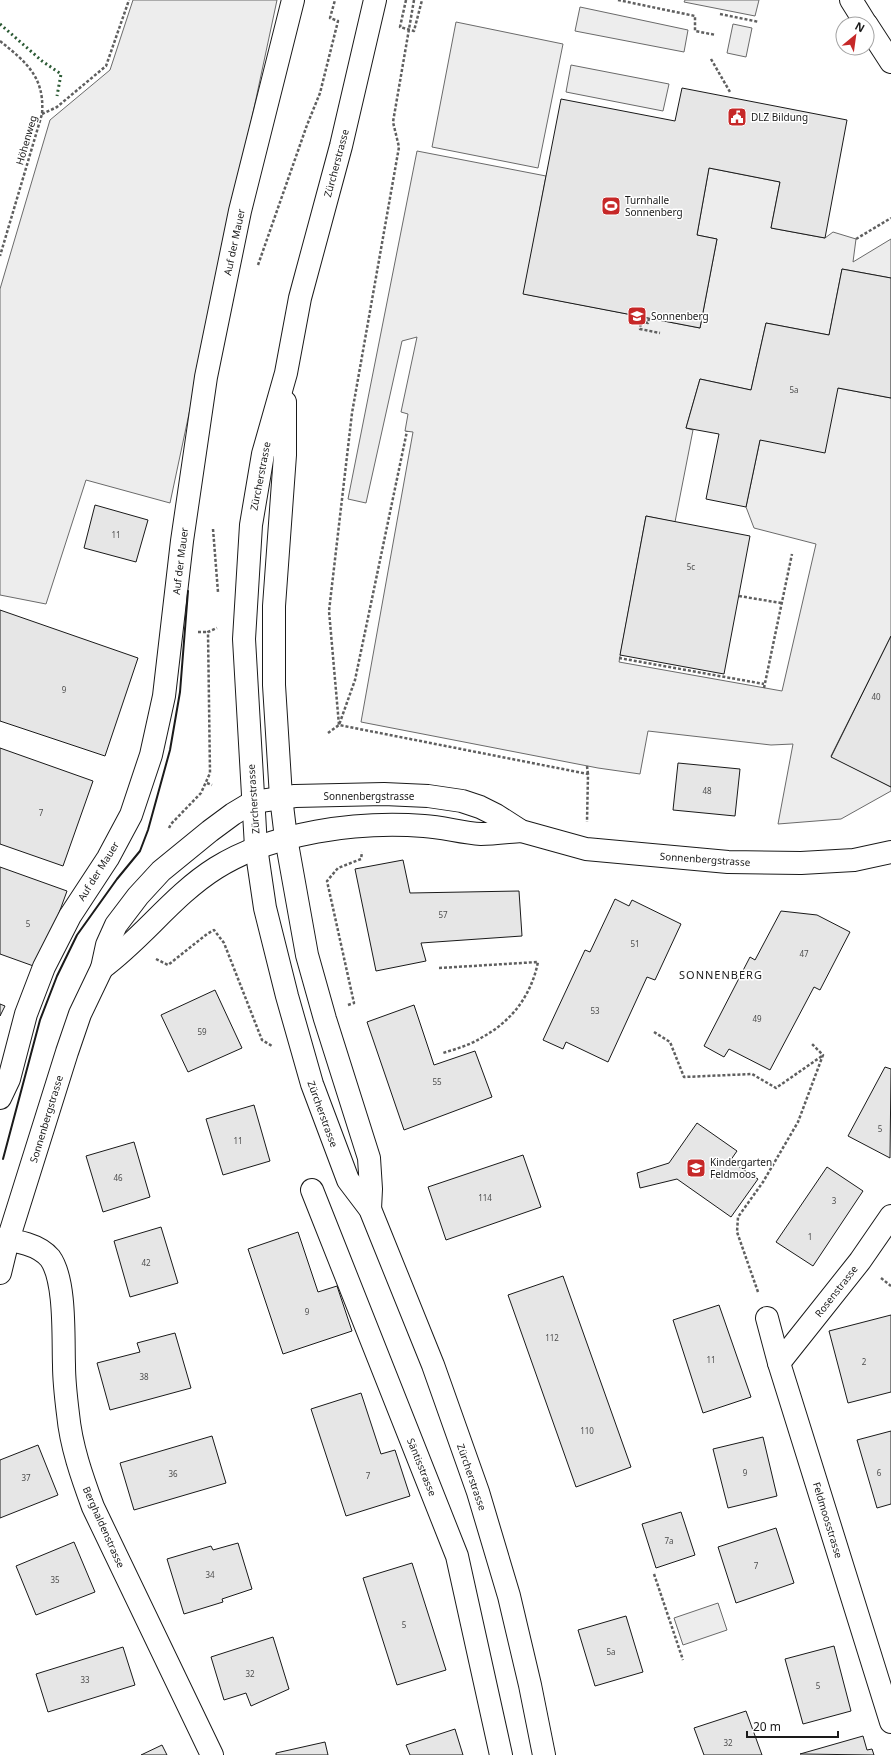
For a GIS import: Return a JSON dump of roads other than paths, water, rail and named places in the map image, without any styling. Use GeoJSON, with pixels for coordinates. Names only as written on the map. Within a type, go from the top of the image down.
{"type":"FeatureCollection","features":[{"type":"Feature","properties":{"kind":"main road","name":"Auf der Mauer"},"geometry":{"type":"LineString","coordinates":[[0,1098],[8,1079],[26,1014],[44,967],[70,916],[108,858],[131,815],[152,755],[164,696],[182,541],[206,377],[240,211],[293,0]]}},
{"type":"Feature","properties":{"kind":"main road","name":"Zürcherstrasse"},"geometry":{"type":"LineString","coordinates":[[375,0],[341,146],[300,298],[286,373],[263,454],[251,525],[244,639],[256,847],[264,908],[312,1084],[348,1180],[370,1209],[433,1365],[478,1492],[509,1596],[530,1685],[544,1755]]}},
{"type":"Feature","properties":{"kind":"main road"},"geometry":{"type":"LineString","coordinates":[[851,0],[862,16]]}},
{"type":"Feature","properties":{"kind":"main road"},"geometry":{"type":"LineString","coordinates":[[875,37],[891,62]]}},
{"type":"Feature","properties":{"kind":"main road","name":"Zürcherstrasse"},"geometry":{"type":"LineString","coordinates":[[286,373],[285,455],[274,606],[274,685],[281,797],[286,838],[307,955],[327,1027],[369,1158],[372,1189],[370,1209]]}},
{"type":"Feature","properties":{"kind":"main road","name":"Sonnenbergstrasse"},"geometry":{"type":"LineString","coordinates":[[0,1274],[4,1240],[80,1014],[102,968],[107,945],[116,925],[138,896],[161,871],[187,848],[233,814],[253,802],[281,797],[384,794],[428,796],[462,801],[480,807],[521,831],[586,849],[728,862],[801,863],[854,860],[891,852]]}},
{"type":"Feature","properties":{"kind":"main road","name":"Sonnenbergstrasse"},"geometry":{"type":"LineString","coordinates":[[102,968],[127,948],[187,890],[214,869],[238,855],[256,847],[286,838],[336,829],[384,825],[425,826],[481,834],[521,831]]}},
{"type":"Feature","properties":{"kind":"main road","name":"Säntisstrasse"},"geometry":{"type":"LineString","coordinates":[[312,1190],[457,1556],[501,1755]]}},
{"type":"Feature","properties":{"kind":"main road","name":"Rosenstrasse"},"geometry":{"type":"LineString","coordinates":[[779,1363],[860,1261],[891,1216]]}},
{"type":"Feature","properties":{"kind":"main road","name":"Berghaldenstrasse"},"geometry":{"type":"LineString","coordinates":[[4,1240],[29,1245],[40,1249],[50,1259],[58,1275],[61,1296],[64,1368],[68,1415],[72,1443],[82,1477],[93,1507],[212,1755]]}},
{"type":"Feature","properties":{"kind":"main road","name":"Feldmoosstrasse"},"geometry":{"type":"LineString","coordinates":[[767,1318],[779,1363],[891,1722]]}},
{"type":"Feature","properties":{"kind":"place","name":"DLZ Bildung"},"geometry":{"type":"Point","coordinates":[737,117]}},
{"type":"Feature","properties":{"kind":"place","name":"Turnhalle Sonnenberg"},"geometry":{"type":"Point","coordinates":[611,206]}},
{"type":"Feature","properties":{"kind":"place","name":"Sonnenberg"},"geometry":{"type":"Point","coordinates":[637,316]}},
{"type":"Feature","properties":{"kind":"place","name":"Kindergarten Feldmoos"},"geometry":{"type":"Point","coordinates":[696,1168]}},
{"type":"Feature","properties":{"kind":"district","name":"SONNENBERG"},"geometry":{"type":"Point","coordinates":[721,974]}}]}
